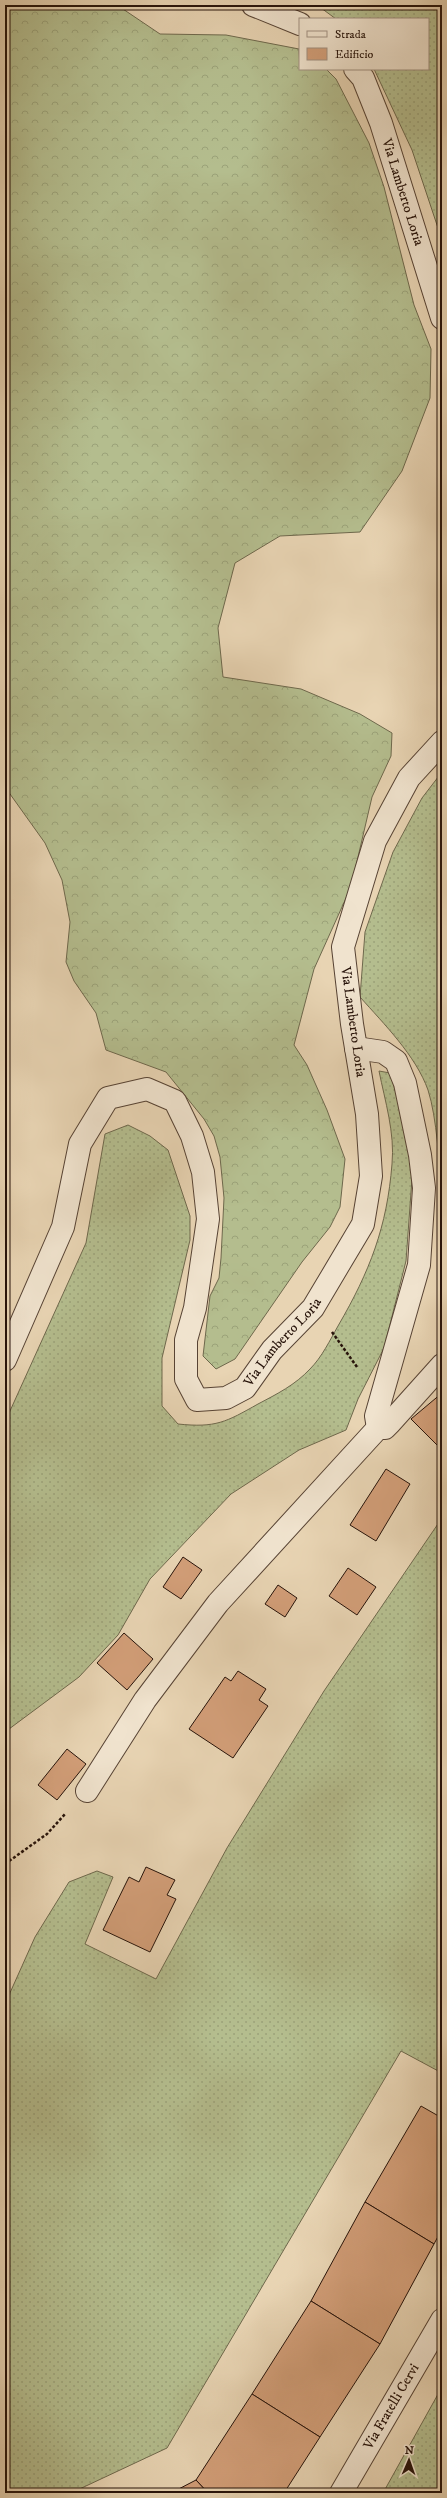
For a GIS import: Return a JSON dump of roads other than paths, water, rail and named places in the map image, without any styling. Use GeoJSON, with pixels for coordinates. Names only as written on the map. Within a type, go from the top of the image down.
{"type":"FeatureCollection","features":[{"type":"Feature","properties":{"kind":"street"},"geometry":{"type":"LineString","coordinates":[[253,5],[299,24]]}},
{"type":"Feature","properties":{"kind":"street","name":"Via Lamberto Loria"},"geometry":{"type":"LineString","coordinates":[[356,70],[363,78],[381,124],[442,318]]}},
{"type":"Feature","properties":{"kind":"street","name":"Via Lamberto Loria"},"geometry":{"type":"LineString","coordinates":[[5,1360],[62,1227],[80,1144],[108,1098],[147,1089],[175,1101],[192,1136],[203,1172],[208,1219],[195,1308],[186,1340],[186,1380],[197,1400],[226,1398],[245,1388],[272,1350],[313,1308],[363,1224],[371,1176],[367,1114],[356,1048],[343,947],[375,841],[408,778],[442,742]]}},
{"type":"Feature","properties":{"kind":"street"},"geometry":{"type":"LineString","coordinates":[[87,1791],[145,1700],[218,1603],[377,1422],[419,1265],[424,1188],[420,1155],[405,1083],[396,1061],[383,1052],[356,1048]]}},
{"type":"Feature","properties":{"kind":"street"},"geometry":{"type":"LineString","coordinates":[[377,1422],[385,1428],[442,1365]]}},
{"type":"Feature","properties":{"kind":"street","name":"Via Fratelli Cervi"},"geometry":{"type":"LineString","coordinates":[[341,2493],[442,2320]]}}]}
